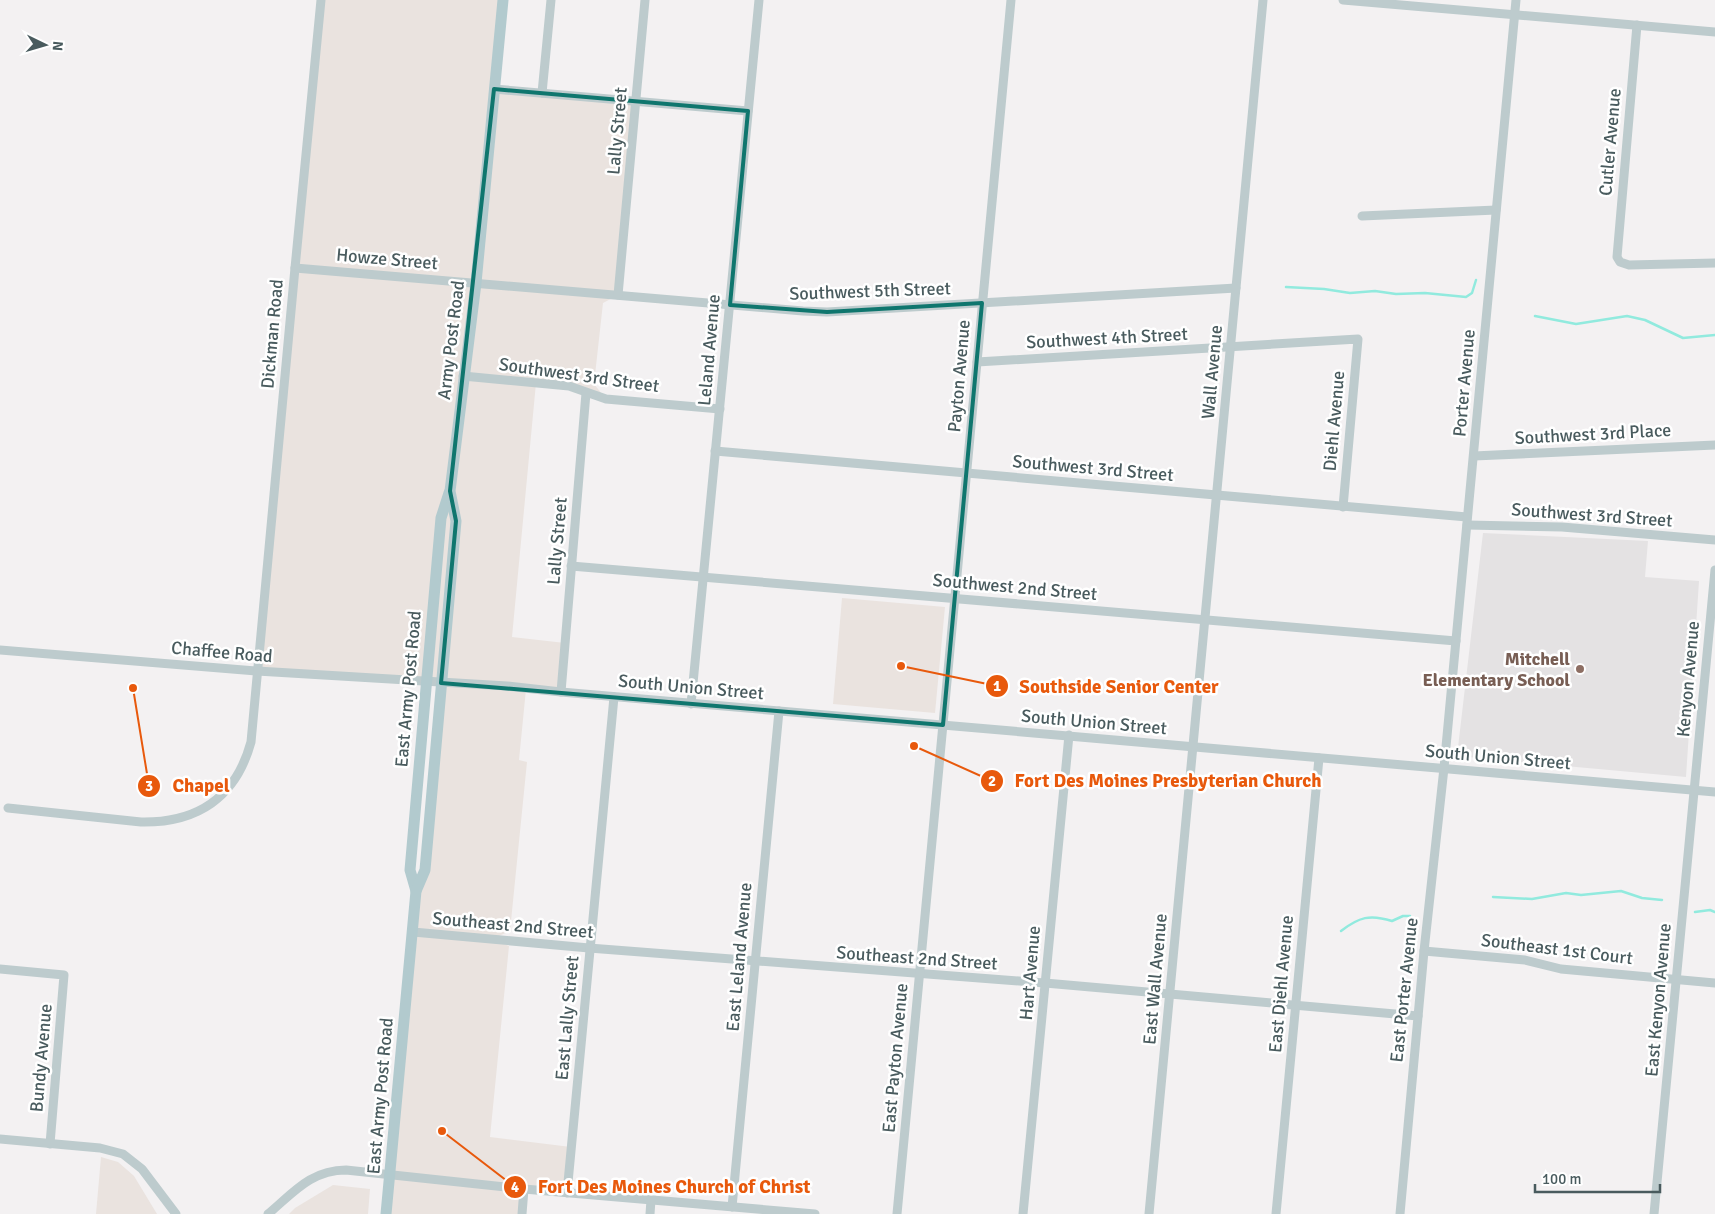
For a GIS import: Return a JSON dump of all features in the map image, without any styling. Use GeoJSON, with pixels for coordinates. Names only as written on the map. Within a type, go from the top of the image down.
{"type":"FeatureCollection","features":[{"type":"Feature","properties":{"kind":"main road","name":"Army Post Road"},"geometry":{"type":"LineString","coordinates":[[441,683],[456,521],[450,491],[476,283],[503,0]]}},
{"type":"Feature","properties":{"kind":"main road","name":"East Army Post Road"},"geometry":{"type":"LineString","coordinates":[[416,891],[410,870],[441,518],[450,491]]}},
{"type":"Feature","properties":{"kind":"main road","name":"East Army Post Road"},"geometry":{"type":"LineString","coordinates":[[386,1214],[416,891],[425,870],[441,683]]}},
{"type":"Feature","properties":{"kind":"street","name":"Dickman Road"},"geometry":{"type":"LineString","coordinates":[[8,808],[160,822],[174,820],[201,810],[225,792],[235,780],[247,757],[251,742],[321,0]]}},
{"type":"Feature","properties":{"kind":"street"},"geometry":{"type":"LineString","coordinates":[[542,93],[551,0]]}},
{"type":"Feature","properties":{"kind":"street","name":"Lally Street"},"geometry":{"type":"LineString","coordinates":[[618,295],[646,0]]}},
{"type":"Feature","properties":{"kind":"street","name":"Leland Avenue"},"geometry":{"type":"LineString","coordinates":[[691,704],[759,0]]}},
{"type":"Feature","properties":{"kind":"street","name":"Payton Avenue"},"geometry":{"type":"LineString","coordinates":[[943,725],[1011,0]]}},
{"type":"Feature","properties":{"kind":"street","name":"Wall Avenue"},"geometry":{"type":"LineString","coordinates":[[1194,747],[1263,0]]}},
{"type":"Feature","properties":{"kind":"street"},"geometry":{"type":"LineString","coordinates":[[1343,0],[1715,32]]}},
{"type":"Feature","properties":{"kind":"street","name":"Porter Avenue"},"geometry":{"type":"LineString","coordinates":[[1444,768],[1516,0]]}},
{"type":"Feature","properties":{"kind":"street","name":"Cutler Avenue"},"geometry":{"type":"LineString","coordinates":[[1637,25],[1617,257],[1620,262],[1629,265],[1715,263]]}},
{"type":"Feature","properties":{"kind":"street"},"geometry":{"type":"LineString","coordinates":[[494,89],[748,111]]}},
{"type":"Feature","properties":{"kind":"street"},"geometry":{"type":"LineString","coordinates":[[1362,216],[1496,210]]}},
{"type":"Feature","properties":{"kind":"street","name":"Howze Street"},"geometry":{"type":"LineString","coordinates":[[295,268],[476,283]]}},
{"type":"Feature","properties":{"kind":"street","name":"Southwest 5th Street"},"geometry":{"type":"LineString","coordinates":[[476,283],[827,312],[1236,288]]}},
{"type":"Feature","properties":{"kind":"street","name":"Southwest 4th Street"},"geometry":{"type":"LineString","coordinates":[[977,362],[1358,339]]}},
{"type":"Feature","properties":{"kind":"street","name":"Diehl Avenue"},"geometry":{"type":"LineString","coordinates":[[1343,506],[1358,339]]}},
{"type":"Feature","properties":{"kind":"street","name":"Southwest 3rd Street"},"geometry":{"type":"LineString","coordinates":[[464,376],[569,386],[606,399],[720,409]]}},
{"type":"Feature","properties":{"kind":"street","name":"Lally Street"},"geometry":{"type":"LineString","coordinates":[[560,692],[586,392]]}},
{"type":"Feature","properties":{"kind":"street","name":"Southwest 3rd Place"},"geometry":{"type":"LineString","coordinates":[[1474,456],[1715,444]]}},
{"type":"Feature","properties":{"kind":"street","name":"Southwest 3rd Street"},"geometry":{"type":"LineString","coordinates":[[716,451],[1343,506],[1467,521],[1715,540]]}},
{"type":"Feature","properties":{"kind":"street","name":"Southwest 2nd Street"},"geometry":{"type":"LineString","coordinates":[[572,566],[1456,641]]}},
{"type":"Feature","properties":{"kind":"street","name":"Kenyon Avenue"},"geometry":{"type":"LineString","coordinates":[[1694,790],[1715,570]]}},
{"type":"Feature","properties":{"kind":"street","name":"Chaffee Road"},"geometry":{"type":"LineString","coordinates":[[0,650],[257,671],[441,683]]}},
{"type":"Feature","properties":{"kind":"street","name":"South Union Street"},"geometry":{"type":"LineString","coordinates":[[441,683],[507,686],[691,704],[1715,792]]}},
{"type":"Feature","properties":{"kind":"street","name":"East Lally Street"},"geometry":{"type":"LineString","coordinates":[[567,1192],[614,697]]}},
{"type":"Feature","properties":{"kind":"street","name":"East Leland Avenue"},"geometry":{"type":"LineString","coordinates":[[732,1207],[778,711]]}},
{"type":"Feature","properties":{"kind":"street","name":"East Payton Avenue"},"geometry":{"type":"LineString","coordinates":[[897,1214],[943,725]]}},
{"type":"Feature","properties":{"kind":"street","name":"Hart Avenue"},"geometry":{"type":"LineString","coordinates":[[1023,1214],[1069,735]]}},
{"type":"Feature","properties":{"kind":"street","name":"East Wall Avenue"},"geometry":{"type":"LineString","coordinates":[[1149,1214],[1194,747]]}},
{"type":"Feature","properties":{"kind":"street","name":"East Diehl Avenue"},"geometry":{"type":"LineString","coordinates":[[1276,1214],[1319,758]]}},
{"type":"Feature","properties":{"kind":"street","name":"East Porter Avenue"},"geometry":{"type":"LineString","coordinates":[[1400,1214],[1424,950],[1444,768]]}},
{"type":"Feature","properties":{"kind":"street","name":"East Kenyon Avenue"},"geometry":{"type":"LineString","coordinates":[[1654,1214],[1694,790]]}},
{"type":"Feature","properties":{"kind":"street","name":"Southeast 2nd Street"},"geometry":{"type":"LineString","coordinates":[[413,932],[755,962],[1045,983],[1418,1016]]}},
{"type":"Feature","properties":{"kind":"street","name":"Southeast 1st Court"},"geometry":{"type":"LineString","coordinates":[[1424,950],[1525,960],[1561,970],[1715,983]]}},
{"type":"Feature","properties":{"kind":"street","name":"Bundy Avenue"},"geometry":{"type":"LineString","coordinates":[[0,969],[64,975],[50,1144]]}},
{"type":"Feature","properties":{"kind":"street"},"geometry":{"type":"LineString","coordinates":[[0,1139],[100,1148],[123,1154],[142,1169],[176,1214]]}},
{"type":"Feature","properties":{"kind":"street"},"geometry":{"type":"LineString","coordinates":[[268,1214],[314,1176],[325,1172],[346,1170],[524,1189],[815,1214]]}},
{"type":"Feature","properties":{"kind":"street"},"geometry":{"type":"LineString","coordinates":[[522,1214],[524,1189]]}},
{"type":"Feature","properties":{"kind":"street"},"geometry":{"type":"LineString","coordinates":[[650,1214],[651,1200]]}},
{"type":"Feature","properties":{"kind":"highlighted area"},"geometry":{"type":"Polygon","coordinates":[[[494,89],[748,111],[730,305],[827,312],[982,303],[943,725],[441,683],[456,521],[450,491],[494,89]]]}},
{"type":"Feature","properties":{"kind":"shaded area"},"geometry":{"type":"Polygon","coordinates":[[[321,0],[503,0],[494,89],[636,101],[618,295],[603,303],[594,384],[606,399],[569,386],[536,383],[512,637],[565,643],[561,692],[526,689],[519,760],[527,762],[510,931],[492,939],[509,946],[490,1137],[571,1147],[567,1193],[524,1189],[522,1214],[386,1214],[441,683],[257,671],[321,0]]]}},
{"type":"Feature","properties":{"kind":"shaded area","name":"Mitchell Elementary School"},"geometry":{"type":"Polygon","coordinates":[[[1483,533],[1648,541],[1645,577],[1699,581],[1686,777],[1457,756],[1483,533]]]}},
{"type":"Feature","properties":{"kind":"shaded area"},"geometry":{"type":"Polygon","coordinates":[[[842,598],[945,607],[935,713],[833,704],[842,598]]]}},
{"type":"Feature","properties":{"kind":"shaded area"},"geometry":{"type":"Polygon","coordinates":[[[101,1157],[118,1162],[134,1176],[157,1214],[96,1214],[101,1157]]]}},
{"type":"Feature","properties":{"kind":"shaded area"},"geometry":{"type":"Polygon","coordinates":[[[333,1185],[370,1189],[368,1214],[289,1214],[295,1208],[333,1185]]]}},
{"type":"Feature","properties":{"kind":"waterway"},"geometry":{"type":"LineString","coordinates":[[1286,287],[1324,289],[1350,293],[1375,291],[1396,294],[1425,293],[1466,297],[1472,293],[1476,280]]}},
{"type":"Feature","properties":{"kind":"waterway"},"geometry":{"type":"LineString","coordinates":[[1535,316],[1576,324],[1627,316],[1645,320],[1683,338],[1715,335]]}},
{"type":"Feature","properties":{"kind":"waterway"},"geometry":{"type":"LineString","coordinates":[[1493,897],[1532,899],[1566,893],[1581,895],[1621,891],[1642,898],[1662,900]]}},
{"type":"Feature","properties":{"kind":"waterway"},"geometry":{"type":"LineString","coordinates":[[1695,912],[1710,910],[1715,912]]}},
{"type":"Feature","properties":{"kind":"waterway"},"geometry":{"type":"LineString","coordinates":[[1341,931],[1365,918],[1371,917],[1392,921],[1403,916],[1410,916]]}},
{"type":"Feature","properties":{"kind":"place","name":"Southside Senior Center"},"geometry":{"type":"Point","coordinates":[901,666]}},
{"type":"Feature","properties":{"kind":"place","name":"Mitchell Elementary School"},"geometry":{"type":"Point","coordinates":[1580,669]}},
{"type":"Feature","properties":{"kind":"place","name":"Chapel"},"geometry":{"type":"Point","coordinates":[133,688]}},
{"type":"Feature","properties":{"kind":"place","name":"Fort Des Moines Presbyterian Church"},"geometry":{"type":"Point","coordinates":[914,746]}},
{"type":"Feature","properties":{"kind":"place","name":"Fort Des Moines Church of Christ"},"geometry":{"type":"Point","coordinates":[442,1131]}}]}
